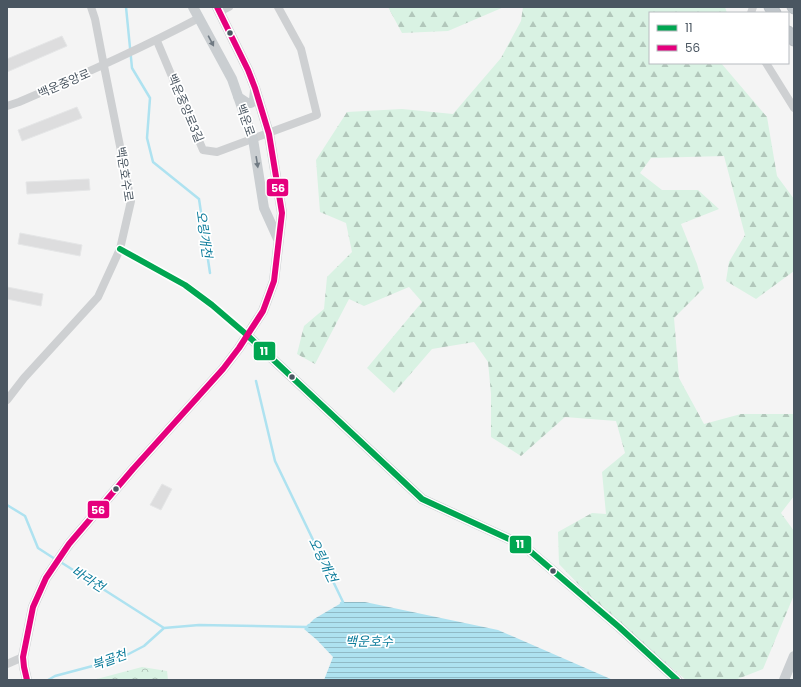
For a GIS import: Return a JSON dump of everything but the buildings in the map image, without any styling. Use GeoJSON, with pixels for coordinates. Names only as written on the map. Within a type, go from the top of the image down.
{"type":"FeatureCollection","features":[{"type":"Feature","properties":{"kind":"main road","name":"백운로"},"geometry":{"type":"LineString","coordinates":[[193,7],[232,79],[253,139],[264,208],[278,240]]}},
{"type":"Feature","properties":{"kind":"main road","name":"백운로"},"geometry":{"type":"LineString","coordinates":[[24,662],[33,607],[50,572],[64,552],[133,469],[223,369],[263,311],[274,282],[282,213],[269,134],[255,88],[222,9]]}},
{"type":"Feature","properties":{"kind":"main road"},"geometry":{"type":"LineString","coordinates":[[238,97],[247,103],[251,103],[254,100],[255,88]]}},
{"type":"Feature","properties":{"kind":"main road"},"geometry":{"type":"LineString","coordinates":[[247,336],[422,499],[524,546],[619,627],[677,680]]}},
{"type":"Feature","properties":{"kind":"main road"},"geometry":{"type":"LineString","coordinates":[[784,680],[794,656]]}},
{"type":"Feature","properties":{"kind":"main road"},"geometry":{"type":"LineString","coordinates":[[24,662],[27,680]]}},
{"type":"Feature","properties":{"kind":"street","name":"백운호수로"},"geometry":{"type":"LineString","coordinates":[[7,400],[24,378],[98,297],[120,249],[131,201],[95,19],[91,7]]}},
{"type":"Feature","properties":{"kind":"street"},"geometry":{"type":"LineString","coordinates":[[253,139],[317,115],[301,49],[278,7]]}},
{"type":"Feature","properties":{"kind":"street"},"geometry":{"type":"LineString","coordinates":[[157,40],[199,18]]}},
{"type":"Feature","properties":{"kind":"street","name":"백운중앙로"},"geometry":{"type":"LineString","coordinates":[[7,106],[104,66],[157,40]]}},
{"type":"Feature","properties":{"kind":"street","name":"백운중앙로3길"},"geometry":{"type":"LineString","coordinates":[[157,40],[203,150],[217,152],[253,139]]}},
{"type":"Feature","properties":{"kind":"street"},"geometry":{"type":"LineString","coordinates":[[767,64],[794,108]]}},
{"type":"Feature","properties":{"kind":"street"},"geometry":{"type":"LineString","coordinates":[[120,249],[185,285],[212,305],[247,336]]}},
{"type":"Feature","properties":{"kind":"street"},"geometry":{"type":"LineString","coordinates":[[7,664],[24,662]]}},
{"type":"Feature","properties":{"kind":"green space"},"geometry":{"type":"Polygon","coordinates":[[[388,7],[504,7],[448,31],[402,33],[388,7]]]}},
{"type":"Feature","properties":{"kind":"green space"},"geometry":{"type":"Polygon","coordinates":[[[523,7],[725,7],[727,12],[649,12],[649,64],[722,64],[767,117],[777,176],[794,199],[794,271],[756,299],[726,281],[729,262],[745,235],[724,156],[651,158],[640,173],[662,190],[698,190],[719,209],[681,224],[697,264],[704,288],[674,318],[679,378],[704,424],[741,414],[794,414],[794,496],[781,513],[794,531],[794,595],[763,669],[735,680],[686,680],[605,612],[559,564],[558,532],[592,513],[606,514],[602,472],[625,453],[616,421],[565,417],[521,456],[491,437],[491,394],[488,362],[474,342],[432,349],[394,393],[367,368],[422,302],[409,287],[364,306],[349,299],[315,364],[297,354],[304,326],[324,309],[327,277],[352,252],[346,223],[320,212],[316,160],[347,112],[402,109],[453,114],[501,58],[521,21],[523,7]]]}},
{"type":"Feature","properties":{"kind":"green space"},"geometry":{"type":"Polygon","coordinates":[[[142,667],[167,671],[168,680],[93,680],[142,667]]]}},
{"type":"Feature","properties":{"kind":"water","name":"백운호수"},"geometry":{"type":"Polygon","coordinates":[[[343,602],[365,602],[498,630],[613,680],[324,680],[333,657],[304,629],[314,619],[343,602]]]}},
{"type":"Feature","properties":{"kind":"waterway","name":"오링개천"},"geometry":{"type":"LineString","coordinates":[[126,7],[132,68],[150,98],[147,138],[153,162],[199,199],[210,273]]}},
{"type":"Feature","properties":{"kind":"waterway","name":"오링개천"},"geometry":{"type":"LineString","coordinates":[[256,381],[275,461],[343,602],[341,603]]}},
{"type":"Feature","properties":{"kind":"waterway","name":"바라천"},"geometry":{"type":"LineString","coordinates":[[7,505],[25,516],[38,548],[55,559]]}},
{"type":"Feature","properties":{"kind":"waterway","name":"바라천"},"geometry":{"type":"LineString","coordinates":[[59,561],[164,628]]}},
{"type":"Feature","properties":{"kind":"waterway"},"geometry":{"type":"LineString","coordinates":[[164,628],[199,625],[307,627],[309,625]]}},
{"type":"Feature","properties":{"kind":"waterway","name":"북골천"},"geometry":{"type":"LineString","coordinates":[[48,680],[55,676],[119,659],[144,646],[164,628]]}},
{"type":"Feature","properties":{"kind":"transit line","name":"56"},"geometry":{"type":"LineString","coordinates":[[27,680],[23,657],[33,607],[46,578],[69,544],[133,469],[223,369],[239,348],[263,311],[274,281],[282,213],[269,134],[248,70],[217,7]]}},
{"type":"Feature","properties":{"kind":"transit line","name":"11"},"geometry":{"type":"LineString","coordinates":[[120,249],[185,285],[212,305],[247,335],[422,499],[524,546],[619,627],[677,680]]}}]}
